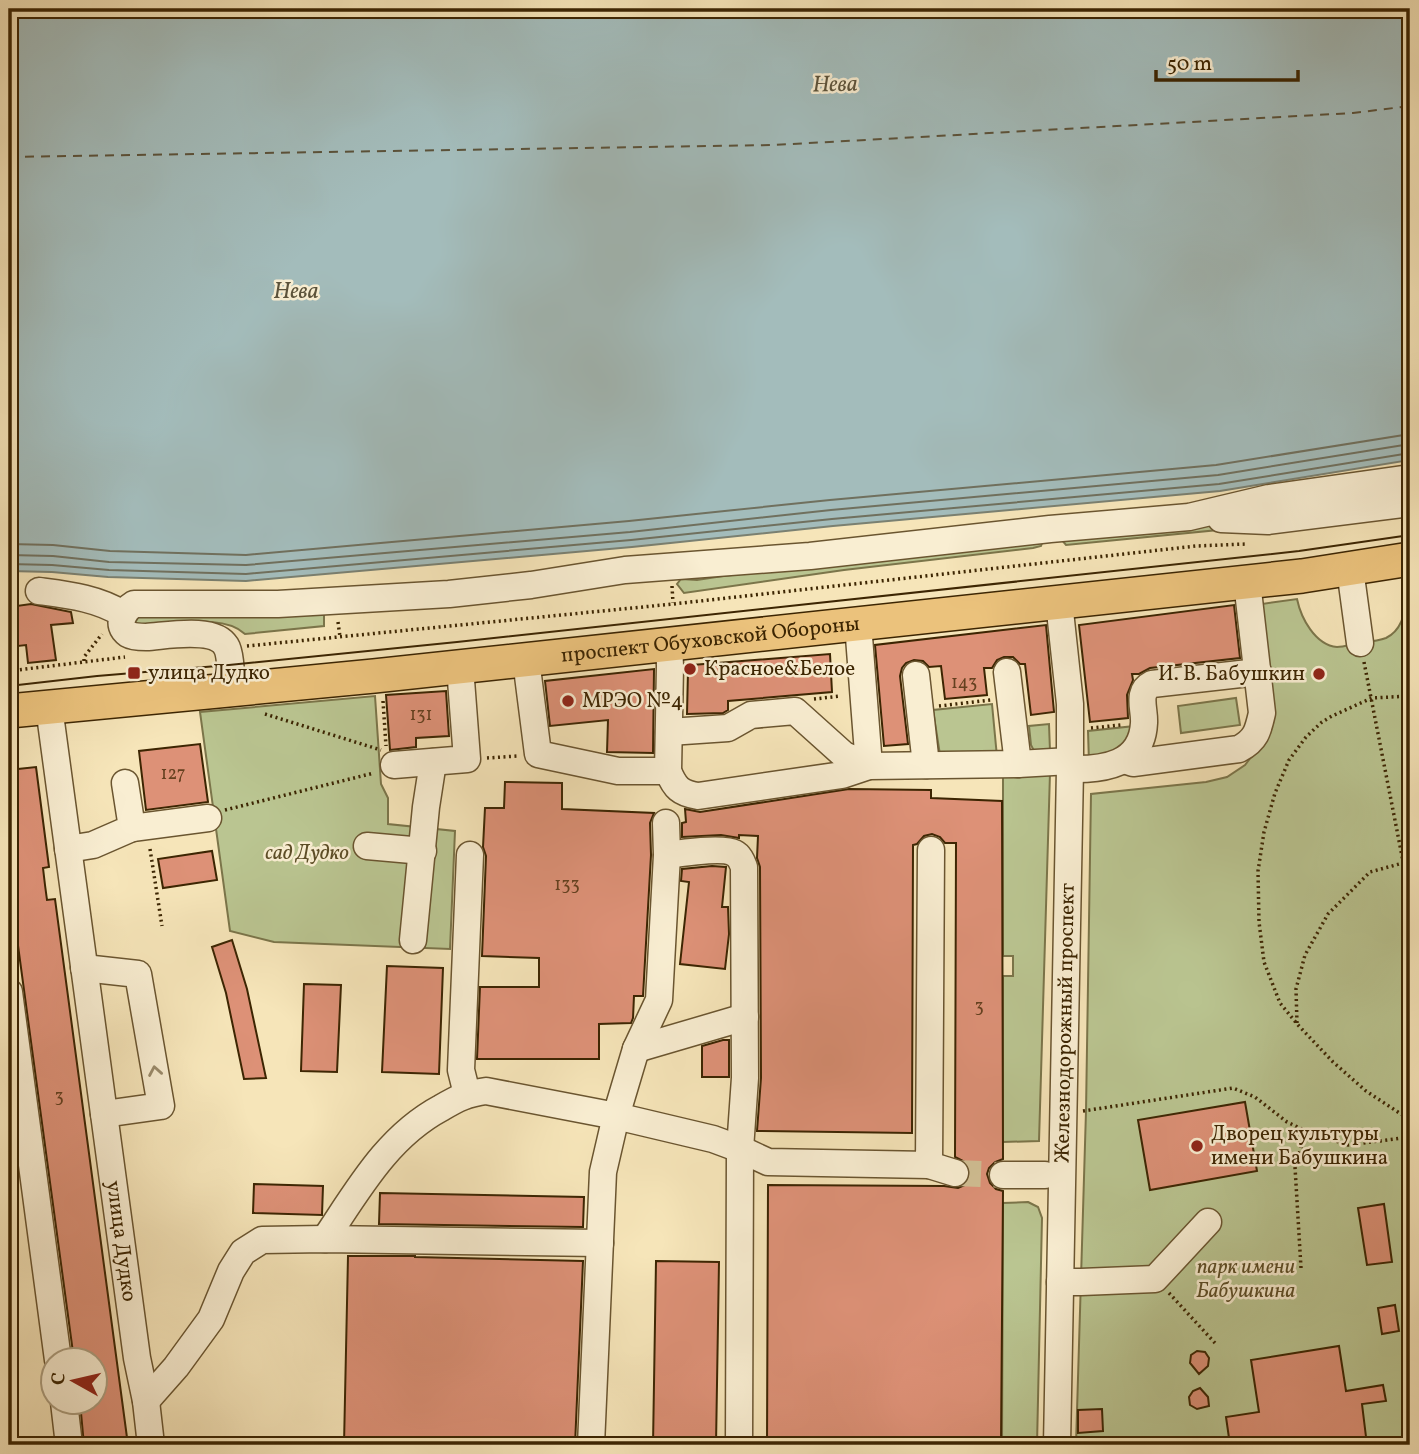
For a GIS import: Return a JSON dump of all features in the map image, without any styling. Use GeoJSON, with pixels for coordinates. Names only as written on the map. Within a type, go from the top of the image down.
{"type":"FeatureCollection","features":[{"type":"Feature","properties":{"kind":"main road","name":"проспект Обуховской Обороны"},"geometry":{"type":"LineString","coordinates":[[9,711],[460,667],[1247,582],[1410,559]]}},
{"type":"Feature","properties":{"kind":"street"},"geometry":{"type":"LineString","coordinates":[[1265,511],[1310,491],[1410,478]]}},
{"type":"Feature","properties":{"kind":"street"},"geometry":{"type":"LineString","coordinates":[[232,690],[228,648],[220,639],[207,634],[136,637],[123,628],[122,618],[126,608],[134,604],[278,604],[449,594],[531,585],[625,570],[810,556],[1050,529],[1265,511],[1410,503]]}},
{"type":"Feature","properties":{"kind":"street"},"geometry":{"type":"LineString","coordinates":[[1350,569],[1360,643]]}},
{"type":"Feature","properties":{"kind":"street"},"geometry":{"type":"LineString","coordinates":[[1124,760],[1133,763],[1238,749],[1249,744],[1258,731],[1262,713],[1247,582]]}},
{"type":"Feature","properties":{"kind":"street"},"geometry":{"type":"LineString","coordinates":[[40,591],[108,605],[122,618]]}},
{"type":"Feature","properties":{"kind":"street","name":"Железнодорожный проспект"},"geometry":{"type":"LineString","coordinates":[[1057,1445],[1070,765],[1070,704],[1059,602]]}},
{"type":"Feature","properties":{"kind":"street"},"geometry":{"type":"LineString","coordinates":[[858,624],[869,766]]}},
{"type":"Feature","properties":{"kind":"street"},"geometry":{"type":"LineString","coordinates":[[669,644],[668,771],[673,784],[684,794],[698,796],[842,775],[869,766],[1018,764],[1070,765],[1095,769],[1114,765],[1132,754],[1143,734],[1142,696],[1147,686],[1258,671]]}},
{"type":"Feature","properties":{"kind":"street"},"geometry":{"type":"LineString","coordinates":[[526,660],[538,754],[618,771],[668,771]]}},
{"type":"Feature","properties":{"kind":"street"},"geometry":{"type":"LineString","coordinates":[[394,765],[467,760],[460,667]]}},
{"type":"Feature","properties":{"kind":"street"},"geometry":{"type":"LineString","coordinates":[[916,675],[926,765]]}},
{"type":"Feature","properties":{"kind":"street"},"geometry":{"type":"LineString","coordinates":[[1009,685],[1018,764]]}},
{"type":"Feature","properties":{"kind":"street","name":"улица Дудко"},"geometry":{"type":"LineString","coordinates":[[49,706],[151,1445]]}},
{"type":"Feature","properties":{"kind":"street"},"geometry":{"type":"LineString","coordinates":[[669,732],[728,728],[751,715],[795,711],[844,755],[869,766]]}},
{"type":"Feature","properties":{"kind":"street"},"geometry":{"type":"LineString","coordinates":[[414,940],[433,762]]}},
{"type":"Feature","properties":{"kind":"street"},"geometry":{"type":"LineString","coordinates":[[125,783],[139,827]]}},
{"type":"Feature","properties":{"kind":"street"},"geometry":{"type":"LineString","coordinates":[[68,849],[93,845],[139,827],[208,818]]}},
{"type":"Feature","properties":{"kind":"street"},"geometry":{"type":"LineString","coordinates":[[591,1445],[603,1172],[636,1049],[659,1000],[667,855],[666,822]]}},
{"type":"Feature","properties":{"kind":"street"},"geometry":{"type":"LineString","coordinates":[[367,846],[422,851]]}},
{"type":"Feature","properties":{"kind":"street"},"geometry":{"type":"LineString","coordinates":[[667,855],[723,850],[734,853],[741,859],[744,867],[745,1078],[740,1149],[739,1445]]}},
{"type":"Feature","properties":{"kind":"street"},"geometry":{"type":"LineString","coordinates":[[929,1165],[931,850]]}},
{"type":"Feature","properties":{"kind":"street"},"geometry":{"type":"LineString","coordinates":[[467,1094],[461,1070],[470,855]]}},
{"type":"Feature","properties":{"kind":"street"},"geometry":{"type":"LineString","coordinates":[[84,968],[138,974],[161,1106],[104,1114]]}},
{"type":"Feature","properties":{"kind":"street"},"geometry":{"type":"LineString","coordinates":[[9,992],[56,1346]]}},
{"type":"Feature","properties":{"kind":"street"},"geometry":{"type":"LineString","coordinates":[[636,1049],[745,1017]]}},
{"type":"Feature","properties":{"kind":"street"},"geometry":{"type":"LineString","coordinates":[[325,1239],[375,1165],[401,1136],[429,1114],[467,1094],[486,1091],[616,1116],[713,1139],[768,1162],[929,1165],[955,1173]]}},
{"type":"Feature","properties":{"kind":"street"},"geometry":{"type":"LineString","coordinates":[[1003,1175],[1045,1175]]}},
{"type":"Feature","properties":{"kind":"street"},"geometry":{"type":"LineString","coordinates":[[1060,1282],[1155,1279],[1208,1222]]}},
{"type":"Feature","properties":{"kind":"street"},"geometry":{"type":"LineString","coordinates":[[146,1401],[176,1367],[211,1319],[231,1271],[243,1252],[262,1240],[600,1243]]}},
{"type":"Feature","properties":{"kind":"street"},"geometry":{"type":"LineString","coordinates":[[66,1416],[69,1445]]}},
{"type":"Feature","properties":{"kind":"path"},"geometry":{"type":"LineString","coordinates":[[240,646],[673,604],[1196,546],[1250,544]]}},
{"type":"Feature","properties":{"kind":"path"},"geometry":{"type":"LineString","coordinates":[[671,583],[673,604]]}},
{"type":"Feature","properties":{"kind":"path"},"geometry":{"type":"LineString","coordinates":[[338,616],[340,637]]}},
{"type":"Feature","properties":{"kind":"path"},"geometry":{"type":"LineString","coordinates":[[84,661],[100,635],[122,618]]}},
{"type":"Feature","properties":{"kind":"path"},"geometry":{"type":"LineString","coordinates":[[1360,643],[1410,897]]}},
{"type":"Feature","properties":{"kind":"path"},"geometry":{"type":"LineString","coordinates":[[920,708],[1009,685]]}},
{"type":"Feature","properties":{"kind":"path"},"geometry":{"type":"LineString","coordinates":[[258,712],[386,752],[382,691]]}},
{"type":"Feature","properties":{"kind":"path"},"geometry":{"type":"LineString","coordinates":[[795,711],[809,700],[864,694]]}},
{"type":"Feature","properties":{"kind":"path"},"geometry":{"type":"LineString","coordinates":[[1410,696],[1372,698],[1332,716],[1306,737],[1289,760],[1275,793],[1264,832],[1258,871],[1259,922],[1265,962],[1280,1003],[1333,1062],[1366,1091],[1410,1120]]}},
{"type":"Feature","properties":{"kind":"path"},"geometry":{"type":"LineString","coordinates":[[1085,729],[1144,722]]}},
{"type":"Feature","properties":{"kind":"path"},"geometry":{"type":"LineString","coordinates":[[467,760],[538,754]]}},
{"type":"Feature","properties":{"kind":"path"},"geometry":{"type":"LineString","coordinates":[[208,818],[215,812],[389,769],[394,765]]}},
{"type":"Feature","properties":{"kind":"path"},"geometry":{"type":"LineString","coordinates":[[139,827],[162,926]]}},
{"type":"Feature","properties":{"kind":"path"},"geometry":{"type":"LineString","coordinates":[[1297,1025],[1296,989],[1305,955],[1328,914],[1370,872],[1403,863]]}},
{"type":"Feature","properties":{"kind":"path"},"geometry":{"type":"LineString","coordinates":[[1079,1112],[1233,1088],[1255,1097],[1287,1122],[1349,1145],[1410,1136]]}},
{"type":"Feature","properties":{"kind":"path"},"geometry":{"type":"LineString","coordinates":[[1301,1268],[1295,1167],[1306,1131]]}},
{"type":"Feature","properties":{"kind":"path"},"geometry":{"type":"LineString","coordinates":[[1155,1279],[1215,1343]]}},
{"type":"Feature","properties":{"kind":"path"},"geometry":{"type":"LineString","coordinates":[[1410,1289],[1404,1296],[1410,1326]]}},
{"type":"Feature","properties":{"kind":"path"},"geometry":{"type":"LineString","coordinates":[[1405,1300],[1410,1299]]}},
{"type":"Feature","properties":{"kind":"green space"},"geometry":{"type":"Polygon","coordinates":[[[1218,524],[1218,530],[1066,545],[1061,539],[1218,524]]]}},
{"type":"Feature","properties":{"kind":"green space"},"geometry":{"type":"Polygon","coordinates":[[[1043,540],[1041,546],[1033,548],[844,570],[684,593],[677,584],[681,579],[697,580],[1043,540]]]}},
{"type":"Feature","properties":{"kind":"green space","name":"парк имени Бабушкина"},"geometry":{"type":"Polygon","coordinates":[[[1410,584],[1410,1445],[1076,1445],[1086,1111],[1091,794],[1206,782],[1227,777],[1245,765],[1255,752],[1255,605],[1297,599],[1306,622],[1316,636],[1329,645],[1342,647],[1380,640],[1392,634],[1404,615],[1406,585],[1410,584]]]}},
{"type":"Feature","properties":{"kind":"green space"},"geometry":{"type":"Polygon","coordinates":[[[324,612],[324,626],[245,634],[222,623],[134,625],[130,616],[324,612]]]}},
{"type":"Feature","properties":{"kind":"green space","name":"сад Дудко"},"geometry":{"type":"Polygon","coordinates":[[[375,696],[381,784],[388,798],[388,824],[455,831],[450,949],[274,942],[230,931],[200,712],[375,696]]]}},
{"type":"Feature","properties":{"kind":"green space"},"geometry":{"type":"Polygon","coordinates":[[[1236,698],[1240,725],[1181,733],[1178,706],[1236,698]]]}},
{"type":"Feature","properties":{"kind":"green space"},"geometry":{"type":"Polygon","coordinates":[[[992,704],[997,757],[940,755],[933,710],[992,704]]]}},
{"type":"Feature","properties":{"kind":"green space"},"geometry":{"type":"Polygon","coordinates":[[[1049,724],[1050,751],[1034,751],[1029,726],[1049,724]]]}},
{"type":"Feature","properties":{"kind":"green space"},"geometry":{"type":"Polygon","coordinates":[[[1135,726],[1126,746],[1089,763],[1088,731],[1135,726]]]}},
{"type":"Feature","properties":{"kind":"green space"},"geometry":{"type":"Polygon","coordinates":[[[1050,773],[1039,1141],[1003,1142],[1003,976],[1013,976],[1013,956],[1003,956],[1003,776],[1050,773]]]}},
{"type":"Feature","properties":{"kind":"green space"},"geometry":{"type":"Polygon","coordinates":[[[1028,1202],[1038,1207],[1042,1218],[1037,1445],[1002,1445],[1003,1203],[1028,1202]]]}},
{"type":"Feature","properties":{"kind":"water","name":"Нева"},"geometry":{"type":"Polygon","coordinates":[[[9,9],[1410,9],[1410,460],[1220,491],[246,581],[9,571],[9,9]]]}},
{"type":"Feature","properties":{"kind":"building"},"geometry":{"type":"Polygon","coordinates":[[[31,604],[71,612],[73,623],[51,625],[56,660],[28,663],[26,645],[9,647],[9,607],[31,604]]]}},
{"type":"Feature","properties":{"kind":"building"},"geometry":{"type":"Polygon","coordinates":[[[1234,605],[1240,658],[1150,668],[1139,674],[1132,674],[1133,680],[1127,695],[1128,718],[1090,722],[1079,625],[1234,605]]]}},
{"type":"Feature","properties":{"kind":"building"},"geometry":{"type":"Polygon","coordinates":[[[1046,625],[1054,712],[1031,715],[1025,664],[1020,664],[1013,657],[1004,657],[997,660],[992,668],[984,668],[987,695],[945,699],[941,666],[929,667],[923,661],[914,660],[906,663],[900,676],[908,744],[884,746],[875,645],[1046,625]]]}},
{"type":"Feature","properties":{"kind":"building"},"geometry":{"type":"Polygon","coordinates":[[[830,654],[832,692],[728,701],[728,710],[723,713],[687,714],[688,671],[692,665],[830,654]]]}},
{"type":"Feature","properties":{"kind":"building"},"geometry":{"type":"Polygon","coordinates":[[[654,669],[653,753],[607,752],[608,720],[550,726],[545,681],[654,669]]]}},
{"type":"Feature","properties":{"kind":"building"},"geometry":{"type":"Polygon","coordinates":[[[446,691],[449,736],[416,738],[416,747],[390,750],[386,695],[446,691]]]}},
{"type":"Feature","properties":{"kind":"building"},"geometry":{"type":"Polygon","coordinates":[[[200,744],[208,802],[146,810],[139,751],[200,744]]]}},
{"type":"Feature","properties":{"kind":"building"},"geometry":{"type":"Polygon","coordinates":[[[36,767],[49,867],[43,868],[47,900],[55,899],[128,1445],[84,1445],[81,1416],[108,1416],[108,1346],[72,1346],[9,879],[9,770],[36,767]]]}},
{"type":"Feature","properties":{"kind":"building"},"geometry":{"type":"Polygon","coordinates":[[[505,782],[562,783],[562,809],[654,813],[650,823],[651,855],[643,996],[634,996],[631,1023],[599,1024],[599,1059],[477,1059],[480,987],[539,987],[539,958],[482,956],[485,808],[504,808],[505,782]]]}},
{"type":"Feature","properties":{"kind":"building"},"geometry":{"type":"Polygon","coordinates":[[[849,789],[931,790],[931,798],[1002,801],[1003,1159],[995,1162],[987,1174],[990,1183],[1003,1191],[1001,1445],[767,1445],[768,1185],[958,1188],[965,1185],[970,1177],[967,1163],[955,1157],[956,843],[945,843],[932,834],[924,836],[913,845],[912,1133],[757,1131],[761,1078],[758,836],[682,837],[682,823],[686,822],[685,809],[700,812],[849,789]]]}},
{"type":"Feature","properties":{"kind":"building"},"geometry":{"type":"Polygon","coordinates":[[[212,851],[217,880],[163,888],[158,859],[212,851]]]}},
{"type":"Feature","properties":{"kind":"building"},"geometry":{"type":"Polygon","coordinates":[[[726,867],[722,907],[728,907],[729,934],[725,969],[680,964],[689,882],[681,881],[682,869],[726,867]]]}},
{"type":"Feature","properties":{"kind":"building"},"geometry":{"type":"Polygon","coordinates":[[[232,940],[247,989],[266,1078],[244,1079],[226,993],[212,947],[232,940]]]}},
{"type":"Feature","properties":{"kind":"building"},"geometry":{"type":"Polygon","coordinates":[[[387,966],[443,968],[439,1074],[382,1072],[387,966]]]}},
{"type":"Feature","properties":{"kind":"building"},"geometry":{"type":"Polygon","coordinates":[[[304,984],[341,985],[337,1072],[301,1071],[304,984]]]}},
{"type":"Feature","properties":{"kind":"building"},"geometry":{"type":"Polygon","coordinates":[[[729,1040],[729,1077],[702,1077],[702,1046],[729,1040]]]}},
{"type":"Feature","properties":{"kind":"building","name":"Дворец культуры имени Бабушкина"},"geometry":{"type":"Polygon","coordinates":[[[1245,1102],[1257,1171],[1150,1190],[1138,1120],[1245,1102]]]}},
{"type":"Feature","properties":{"kind":"building"},"geometry":{"type":"Polygon","coordinates":[[[254,1184],[323,1186],[322,1215],[253,1213],[254,1184]]]}},
{"type":"Feature","properties":{"kind":"building"},"geometry":{"type":"Polygon","coordinates":[[[380,1193],[584,1197],[583,1227],[379,1224],[380,1193]]]}},
{"type":"Feature","properties":{"kind":"building"},"geometry":{"type":"Polygon","coordinates":[[[1384,1204],[1392,1262],[1367,1265],[1358,1208],[1384,1204]]]}},
{"type":"Feature","properties":{"kind":"building"},"geometry":{"type":"Polygon","coordinates":[[[348,1256],[583,1261],[575,1445],[344,1445],[348,1256]]]}},
{"type":"Feature","properties":{"kind":"building"},"geometry":{"type":"Polygon","coordinates":[[[656,1261],[719,1262],[716,1445],[653,1445],[656,1261]]]}},
{"type":"Feature","properties":{"kind":"building"},"geometry":{"type":"Polygon","coordinates":[[[1395,1305],[1399,1331],[1382,1334],[1378,1308],[1395,1305]]]}},
{"type":"Feature","properties":{"kind":"building"},"geometry":{"type":"Polygon","coordinates":[[[1339,1346],[1346,1391],[1383,1385],[1386,1401],[1362,1404],[1367,1445],[1230,1445],[1226,1417],[1259,1412],[1251,1360],[1339,1346]]]}},
{"type":"Feature","properties":{"kind":"building"},"geometry":{"type":"Polygon","coordinates":[[[1197,1351],[1205,1352],[1209,1358],[1208,1366],[1199,1374],[1190,1363],[1191,1355],[1197,1351]]]}},
{"type":"Feature","properties":{"kind":"building"},"geometry":{"type":"Polygon","coordinates":[[[1200,1388],[1208,1397],[1209,1406],[1197,1409],[1190,1405],[1189,1397],[1193,1391],[1200,1388]]]}},
{"type":"Feature","properties":{"kind":"building"},"geometry":{"type":"Polygon","coordinates":[[[1102,1409],[1103,1431],[1078,1433],[1078,1410],[1102,1409]]]}},
{"type":"Feature","properties":{"kind":"ferry route"},"geometry":{"type":"LineString","coordinates":[[9,157],[774,145],[1353,113],[1410,106]]}},
{"type":"Feature","properties":{"kind":"tunnel"},"geometry":{"type":"LineString","coordinates":[[955,1173],[1003,1175]]}},
{"type":"Feature","properties":{"kind":"tram line"},"geometry":{"type":"LineString","coordinates":[[9,686],[457,642],[1299,551],[1410,535]]}},
{"type":"Feature","properties":{"kind":"place","name":"Красное&Белое"},"geometry":{"type":"Point","coordinates":[690,669]}},
{"type":"Feature","properties":{"kind":"place","name":"улица Дудко"},"geometry":{"type":"Point","coordinates":[134,673]}},
{"type":"Feature","properties":{"kind":"place","name":"И. В. Бабушкин"},"geometry":{"type":"Point","coordinates":[1319,674]}},
{"type":"Feature","properties":{"kind":"place","name":"МРЭО №4"},"geometry":{"type":"Point","coordinates":[568,701]}},
{"type":"Feature","properties":{"kind":"place","name":"Дворец культуры имени Бабушкина"},"geometry":{"type":"Point","coordinates":[1197,1146]}}]}
